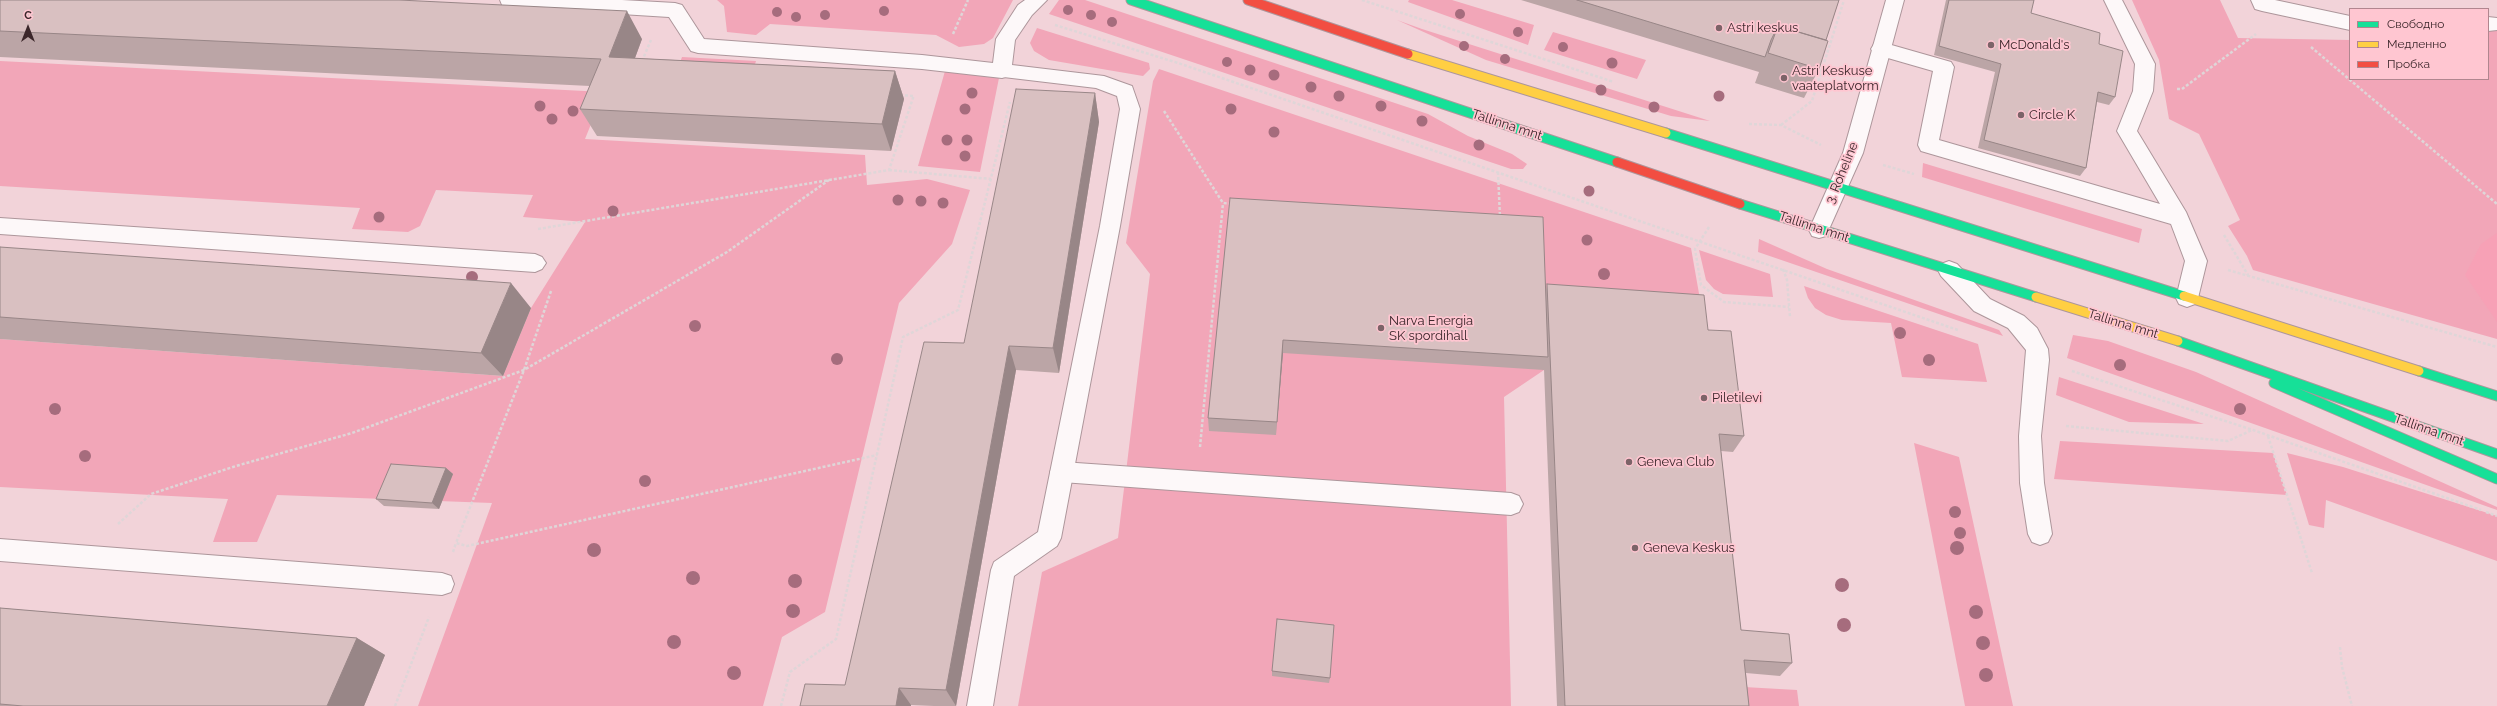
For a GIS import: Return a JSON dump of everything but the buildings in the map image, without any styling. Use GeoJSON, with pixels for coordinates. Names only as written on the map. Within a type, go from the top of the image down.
{"type":"FeatureCollection","features":[{"type":"Feature","properties":{"kind":"main road","name":"Tallinna mnt"},"geometry":{"type":"LineString","coordinates":[[1131,0],[1819,230],[2183,343],[2497,454]]}},
{"type":"Feature","properties":{"kind":"main road"},"geometry":{"type":"LineString","coordinates":[[1248,0],[1438,64],[1837,186],[2497,396]]}},
{"type":"Feature","properties":{"kind":"main road"},"geometry":{"type":"LineString","coordinates":[[2183,343],[2497,479]]}},
{"type":"Feature","properties":{"kind":"street"},"geometry":{"type":"LineString","coordinates":[[509,0],[676,10],[698,46],[932,63],[1010,71],[1097,81],[1125,91],[1130,109],[1110,226],[1049,538],[1002,570],[980,706]]}},
{"type":"Feature","properties":{"kind":"street","name":"3. Roheline"},"geometry":{"type":"LineString","coordinates":[[1819,230],[1837,186],[1853,153],[1895,0]]}},
{"type":"Feature","properties":{"kind":"street"},"geometry":{"type":"LineString","coordinates":[[2113,0],[2146,64],[2143,91],[2127,131],[2179,218],[2196,261],[2187,298]]}},
{"type":"Feature","properties":{"kind":"street"},"geometry":{"type":"LineString","coordinates":[[2260,0],[2262,4],[2349,23]]}},
{"type":"Feature","properties":{"kind":"street"},"geometry":{"type":"LineString","coordinates":[[1010,71],[1006,39],[1032,5]]}},
{"type":"Feature","properties":{"kind":"street"},"geometry":{"type":"LineString","coordinates":[[1881,49],[1944,67],[1928,145],[2179,218]]}},
{"type":"Feature","properties":{"kind":"street"},"geometry":{"type":"LineString","coordinates":[[0,226],[535,263]]}},
{"type":"Feature","properties":{"kind":"street"},"geometry":{"type":"LineString","coordinates":[[1949,270],[1982,305],[2016,322],[2029,335],[2037,349],[2038,360],[2030,436],[2032,483],[2040,534]]}},
{"type":"Feature","properties":{"kind":"street"},"geometry":{"type":"LineString","coordinates":[[1062,472],[1511,504]]}},
{"type":"Feature","properties":{"kind":"street"},"geometry":{"type":"LineString","coordinates":[[0,550],[442,584]]}},
{"type":"Feature","properties":{"kind":"path"},"geometry":{"type":"LineString","coordinates":[[889,170],[919,77],[932,63],[957,29],[968,0]]}},
{"type":"Feature","properties":{"kind":"path"},"geometry":{"type":"LineString","coordinates":[[1362,0],[1619,84]]}},
{"type":"Feature","properties":{"kind":"path"},"geometry":{"type":"LineString","coordinates":[[1781,125],[1812,100],[1844,0]]}},
{"type":"Feature","properties":{"kind":"path"},"geometry":{"type":"LineString","coordinates":[[1032,5],[1051,24],[1178,62],[1783,268],[1961,331]]}},
{"type":"Feature","properties":{"kind":"path"},"geometry":{"type":"LineString","coordinates":[[2143,91],[2182,89],[2288,10]]}},
{"type":"Feature","properties":{"kind":"path"},"geometry":{"type":"LineString","coordinates":[[641,66],[652,36]]}},
{"type":"Feature","properties":{"kind":"path"},"geometry":{"type":"LineString","coordinates":[[2307,44],[2349,79]]}},
{"type":"Feature","properties":{"kind":"path"},"geometry":{"type":"LineString","coordinates":[[781,706],[790,672],[836,638],[903,337],[958,310],[991,179],[1010,71]]}},
{"type":"Feature","properties":{"kind":"path"},"geometry":{"type":"LineString","coordinates":[[2350,80],[2497,204]]}},
{"type":"Feature","properties":{"kind":"path"},"geometry":{"type":"LineString","coordinates":[[1125,91],[1151,91],[1223,203],[1197,482]]}},
{"type":"Feature","properties":{"kind":"path"},"geometry":{"type":"LineString","coordinates":[[897,95],[913,96]]}},
{"type":"Feature","properties":{"kind":"path"},"geometry":{"type":"LineString","coordinates":[[1747,124],[1781,125],[1814,143],[1853,153],[1922,177]]}},
{"type":"Feature","properties":{"kind":"path"},"geometry":{"type":"LineString","coordinates":[[534,230],[889,170],[991,179]]}},
{"type":"Feature","properties":{"kind":"path"},"geometry":{"type":"LineString","coordinates":[[1498,172],[1500,219]]}},
{"type":"Feature","properties":{"kind":"path"},"geometry":{"type":"LineString","coordinates":[[82,556],[151,494],[236,466],[352,434],[524,370],[727,252],[830,180]]}},
{"type":"Feature","properties":{"kind":"path"},"geometry":{"type":"LineString","coordinates":[[1223,203],[1239,204]]}},
{"type":"Feature","properties":{"kind":"path"},"geometry":{"type":"LineString","coordinates":[[2224,235],[2248,276]]}},
{"type":"Feature","properties":{"kind":"path"},"geometry":{"type":"LineString","coordinates":[[1702,241],[1695,249],[1701,285],[1724,302],[1789,307]]}},
{"type":"Feature","properties":{"kind":"path"},"geometry":{"type":"LineString","coordinates":[[2196,261],[2497,347]]}},
{"type":"Feature","properties":{"kind":"path"},"geometry":{"type":"LineString","coordinates":[[395,706],[442,584],[456,543],[524,370],[557,273],[535,263]]}},
{"type":"Feature","properties":{"kind":"path"},"geometry":{"type":"LineString","coordinates":[[1783,268],[1787,280],[1790,317]]}},
{"type":"Feature","properties":{"kind":"path"},"geometry":{"type":"LineString","coordinates":[[2038,360],[2253,430],[2497,516]]}},
{"type":"Feature","properties":{"kind":"path"},"geometry":{"type":"LineString","coordinates":[[2059,425],[2228,441],[2253,430]]}},
{"type":"Feature","properties":{"kind":"path"},"geometry":{"type":"LineString","coordinates":[[2268,436],[2312,572]]}},
{"type":"Feature","properties":{"kind":"path"},"geometry":{"type":"LineString","coordinates":[[456,543],[467,546],[877,456]]}},
{"type":"Feature","properties":{"kind":"path"},"geometry":{"type":"LineString","coordinates":[[2340,647],[2342,667],[2352,706]]}},
{"type":"Feature","properties":{"kind":"shaded area"},"geometry":{"type":"Polygon","coordinates":[[[717,0],[1013,0],[993,38],[984,44],[959,47],[936,35],[770,24],[756,35],[727,32],[724,6],[717,0]]]}},
{"type":"Feature","properties":{"kind":"shaded area"},"geometry":{"type":"Polygon","coordinates":[[[1059,0],[1085,0],[1428,114],[1468,136],[1512,154],[1527,164],[1523,169],[1511,169],[1049,14],[1059,0]]]}},
{"type":"Feature","properties":{"kind":"shaded area"},"geometry":{"type":"Polygon","coordinates":[[[1409,0],[1452,0],[1534,25],[1528,45],[1408,2],[1409,0]]]}},
{"type":"Feature","properties":{"kind":"shaded area"},"geometry":{"type":"Polygon","coordinates":[[[2132,0],[2220,0],[2238,38],[2349,40],[2349,80],[2489,80],[2489,31],[2497,31],[2497,339],[2253,270],[2247,256],[2228,226],[2240,220],[2199,134],[2169,119],[2159,60],[2132,0]]]}},
{"type":"Feature","properties":{"kind":"shaded area"},"geometry":{"type":"Polygon","coordinates":[[[1397,20],[1710,121],[1671,116],[1486,60],[1397,20]]]}},
{"type":"Feature","properties":{"kind":"shaded area"},"geometry":{"type":"Polygon","coordinates":[[[1037,28],[1149,63],[1150,69],[1143,76],[1049,60],[1034,51],[1030,43],[1037,28]]]}},
{"type":"Feature","properties":{"kind":"shaded area"},"geometry":{"type":"Polygon","coordinates":[[[1553,32],[1646,60],[1637,79],[1544,50],[1553,32]]]}},
{"type":"Feature","properties":{"kind":"shaded area"},"geometry":{"type":"Polygon","coordinates":[[[682,57],[756,61],[749,83],[674,79],[682,57]]]}},
{"type":"Feature","properties":{"kind":"shaded area"},"geometry":{"type":"Polygon","coordinates":[[[0,61],[604,92],[585,139],[865,155],[867,185],[927,179],[970,190],[952,244],[899,303],[825,612],[782,637],[763,706],[418,706],[492,503],[277,495],[257,542],[213,542],[228,499],[0,487],[0,339],[503,376],[531,308],[585,222],[523,217],[533,195],[436,190],[420,226],[408,232],[352,229],[360,208],[0,186],[0,61]]]}},
{"type":"Feature","properties":{"kind":"shaded area"},"geometry":{"type":"Polygon","coordinates":[[[1159,69],[1691,248],[1701,305],[1541,303],[1544,370],[1504,397],[1511,706],[1018,706],[1042,572],[1118,538],[1150,274],[1126,243],[1153,81],[1159,69]]]}},
{"type":"Feature","properties":{"kind":"shaded area"},"geometry":{"type":"Polygon","coordinates":[[[945,71],[999,78],[980,172],[918,166],[945,71]]]}},
{"type":"Feature","properties":{"kind":"shaded area"},"geometry":{"type":"Polygon","coordinates":[[[1923,163],[2142,229],[2139,243],[1922,177],[1923,163]]]}},
{"type":"Feature","properties":{"kind":"shaded area"},"geometry":{"type":"Polygon","coordinates":[[[2497,233],[2497,322],[2465,275],[2481,244],[2497,233]]]}},
{"type":"Feature","properties":{"kind":"shaded area"},"geometry":{"type":"Polygon","coordinates":[[[1759,239],[1827,269],[1999,330],[2003,336],[1758,252],[1759,239]]]}},
{"type":"Feature","properties":{"kind":"shaded area"},"geometry":{"type":"Polygon","coordinates":[[[1699,250],[1770,274],[1773,297],[1723,294],[1714,289],[1706,280],[1699,250]]]}},
{"type":"Feature","properties":{"kind":"shaded area"},"geometry":{"type":"Polygon","coordinates":[[[1804,286],[1978,344],[1987,382],[1902,377],[1891,323],[1842,320],[1826,315],[1815,308],[1808,298],[1804,286]]]}},
{"type":"Feature","properties":{"kind":"shaded area"},"geometry":{"type":"Polygon","coordinates":[[[2073,335],[2108,341],[2196,372],[2497,507],[2497,510],[2067,358],[2073,335]]]}},
{"type":"Feature","properties":{"kind":"shaded area"},"geometry":{"type":"Polygon","coordinates":[[[2059,377],[2204,424],[2129,422],[2056,395],[2059,377]]]}},
{"type":"Feature","properties":{"kind":"shaded area"},"geometry":{"type":"Polygon","coordinates":[[[2060,441],[2273,453],[2287,495],[2054,479],[2060,441]]]}},
{"type":"Feature","properties":{"kind":"shaded area"},"geometry":{"type":"Polygon","coordinates":[[[1914,443],[1959,457],[2013,706],[1965,706],[1914,443]]]}},
{"type":"Feature","properties":{"kind":"shaded area"},"geometry":{"type":"Polygon","coordinates":[[[2287,453],[2343,467],[2497,516],[2497,561],[2326,500],[2324,528],[2309,525],[2287,453]]]}},
{"type":"Feature","properties":{"kind":"shaded area"},"geometry":{"type":"Polygon","coordinates":[[[1744,687],[1797,690],[1799,706],[1747,706],[1744,687]]]}},
{"type":"Feature","properties":{"kind":"traffic: fast"},"geometry":{"type":"LineString","coordinates":[[1131,0],[1617,162]]}},
{"type":"Feature","properties":{"kind":"traffic: fast"},"geometry":{"type":"LineString","coordinates":[[1666,133],[2184,296]]}},
{"type":"Feature","properties":{"kind":"traffic: fast"},"geometry":{"type":"LineString","coordinates":[[1740,204],[2036,297]]}},
{"type":"Feature","properties":{"kind":"traffic: fast"},"geometry":{"type":"LineString","coordinates":[[2178,341],[2497,454]]}},
{"type":"Feature","properties":{"kind":"traffic: fast"},"geometry":{"type":"LineString","coordinates":[[2419,371],[2497,396]]}},
{"type":"Feature","properties":{"kind":"traffic: fast"},"geometry":{"type":"LineString","coordinates":[[2274,383],[2497,479]]}},
{"type":"Feature","properties":{"kind":"traffic: slow"},"geometry":{"type":"LineString","coordinates":[[1408,54],[1666,133]]}},
{"type":"Feature","properties":{"kind":"traffic: slow"},"geometry":{"type":"LineString","coordinates":[[2184,296],[2419,371]]}},
{"type":"Feature","properties":{"kind":"traffic: slow"},"geometry":{"type":"LineString","coordinates":[[2036,297],[2178,341]]}},
{"type":"Feature","properties":{"kind":"traffic: jam"},"geometry":{"type":"LineString","coordinates":[[1248,0],[1408,54]]}},
{"type":"Feature","properties":{"kind":"traffic: jam"},"geometry":{"type":"LineString","coordinates":[[1617,162],[1740,204]]}},
{"type":"Feature","properties":{"kind":"place","name":"Astri keskus"},"geometry":{"type":"Point","coordinates":[1719,28]}},
{"type":"Feature","properties":{"kind":"place","name":"McDonald's"},"geometry":{"type":"Point","coordinates":[1991,45]}},
{"type":"Feature","properties":{"kind":"place","name":"Astri Keskuse vaateplatvorm"},"geometry":{"type":"Point","coordinates":[1784,78]}},
{"type":"Feature","properties":{"kind":"place","name":"Circle K"},"geometry":{"type":"Point","coordinates":[2021,115]}},
{"type":"Feature","properties":{"kind":"place","name":"Narva Energia SK spordihall"},"geometry":{"type":"Point","coordinates":[1381,328]}},
{"type":"Feature","properties":{"kind":"place","name":"Piletilevi"},"geometry":{"type":"Point","coordinates":[1704,398]}},
{"type":"Feature","properties":{"kind":"place","name":"Geneva Club"},"geometry":{"type":"Point","coordinates":[1629,462]}},
{"type":"Feature","properties":{"kind":"place","name":"Geneva Keskus"},"geometry":{"type":"Point","coordinates":[1635,548]}}]}
